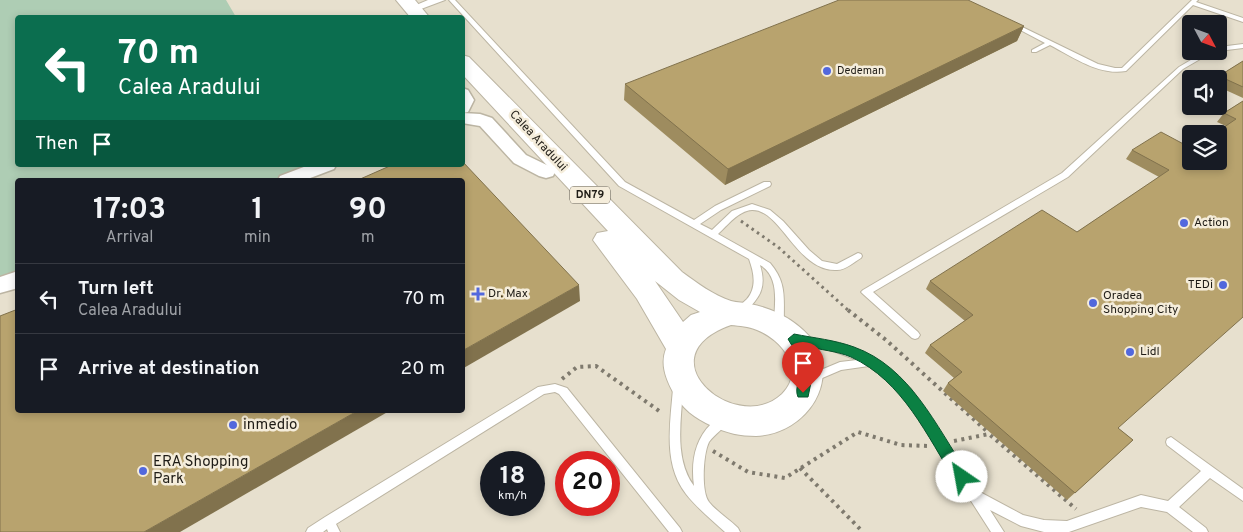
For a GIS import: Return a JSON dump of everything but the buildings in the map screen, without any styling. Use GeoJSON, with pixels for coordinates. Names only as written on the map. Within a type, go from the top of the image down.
{"type":"FeatureCollection","features":[{"type":"Feature","properties":{"kind":"highway"},"geometry":{"type":"LineString","coordinates":[[391,0],[412,11]]}},
{"type":"Feature","properties":{"kind":"highway","name":"Calea Aradului"},"geometry":{"type":"LineString","coordinates":[[465,64],[654,264],[677,285],[700,301],[734,313],[766,319],[786,332]]}},
{"type":"Feature","properties":{"kind":"highway","name":"Calea Aradului"},"geometry":{"type":"LineString","coordinates":[[465,81],[637,274],[666,318],[680,360],[685,386],[694,398],[706,408],[726,417],[746,421],[764,420],[781,414],[794,405],[803,393],[806,384]]}},
{"type":"Feature","properties":{"kind":"highway","name":"Calea Aradului"},"geometry":{"type":"LineString","coordinates":[[680,360],[687,334],[698,324],[712,316],[734,313]]}},
{"type":"Feature","properties":{"kind":"highway"},"geometry":{"type":"LineString","coordinates":[[786,332],[803,353],[807,368],[806,384]]}},
{"type":"Feature","properties":{"kind":"street"},"geometry":{"type":"LineString","coordinates":[[412,11],[439,0]]}},
{"type":"Feature","properties":{"kind":"street"},"geometry":{"type":"LineString","coordinates":[[465,118],[480,119],[486,122],[520,159],[546,172]]}},
{"type":"Feature","properties":{"kind":"street"},"geometry":{"type":"LineString","coordinates":[[292,178],[322,167]]}},
{"type":"Feature","properties":{"kind":"street"},"geometry":{"type":"LineString","coordinates":[[0,285],[15,280]]}},
{"type":"Feature","properties":{"kind":"lane"},"geometry":{"type":"LineString","coordinates":[[452,0],[622,184],[767,265],[776,274],[780,284],[786,332],[851,352],[889,373],[907,392],[998,532]]}},
{"type":"Feature","properties":{"kind":"lane"},"geometry":{"type":"LineString","coordinates":[[1007,22],[1099,66],[1124,70],[1194,2],[1243,20]]}},
{"type":"Feature","properties":{"kind":"lane"},"geometry":{"type":"LineString","coordinates":[[1034,51],[1050,43]]}},
{"type":"Feature","properties":{"kind":"lane"},"geometry":{"type":"LineString","coordinates":[[1228,48],[1243,46]]}},
{"type":"Feature","properties":{"kind":"lane"},"geometry":{"type":"LineString","coordinates":[[916,335],[866,292],[1065,175],[1180,68],[1195,60]]}},
{"type":"Feature","properties":{"kind":"lane"},"geometry":{"type":"LineString","coordinates":[[694,224],[718,208],[767,184]]}},
{"type":"Feature","properties":{"kind":"lane"},"geometry":{"type":"LineString","coordinates":[[713,234],[730,216],[751,208],[764,210],[779,220],[814,261],[826,266],[839,267],[858,256]]}},
{"type":"Feature","properties":{"kind":"lane"},"geometry":{"type":"LineString","coordinates":[[734,313],[752,301],[759,290],[758,270],[753,258]]}},
{"type":"Feature","properties":{"kind":"lane"},"geometry":{"type":"LineString","coordinates":[[680,360],[675,423],[679,472],[688,488],[734,532]]}},
{"type":"Feature","properties":{"kind":"lane"},"geometry":{"type":"LineString","coordinates":[[806,384],[817,375],[840,366],[872,362]]}},
{"type":"Feature","properties":{"kind":"lane"},"geometry":{"type":"LineString","coordinates":[[312,532],[331,527],[542,390],[555,388],[563,391],[676,532]]}},
{"type":"Feature","properties":{"kind":"lane"},"geometry":{"type":"LineString","coordinates":[[702,502],[696,465],[701,444],[710,432],[726,417]]}},
{"type":"Feature","properties":{"kind":"lane"},"geometry":{"type":"LineString","coordinates":[[1171,442],[1243,496]]}},
{"type":"Feature","properties":{"kind":"lane"},"geometry":{"type":"LineString","coordinates":[[1170,507],[1210,471]]}},
{"type":"Feature","properties":{"kind":"lane"},"geometry":{"type":"LineString","coordinates":[[972,493],[1021,520],[1044,526],[1067,527],[1141,502],[1170,507],[1202,532]]}},
{"type":"Feature","properties":{"kind":"path"},"geometry":{"type":"LineString","coordinates":[[730,216],[755,229],[778,247],[836,302],[886,340],[989,434]]}},
{"type":"Feature","properties":{"kind":"path"},"geometry":{"type":"LineString","coordinates":[[555,388],[565,374],[575,367],[585,364],[596,366],[675,423]]}},
{"type":"Feature","properties":{"kind":"path"},"geometry":{"type":"LineString","coordinates":[[701,444],[748,472],[785,478]]}},
{"type":"Feature","properties":{"kind":"path"},"geometry":{"type":"LineString","coordinates":[[800,468],[863,532]]}},
{"type":"Feature","properties":{"kind":"green space"},"geometry":{"type":"Polygon","coordinates":[[[0,0],[226,0],[235,15],[15,15],[15,167],[321,167],[292,178],[15,178],[15,284],[0,290],[0,0]]]}},
{"type":"Feature","properties":{"kind":"place","name":"Dedeman"},"geometry":{"type":"Point","coordinates":[827,71]}},
{"type":"Feature","properties":{"kind":"place","name":"Action"},"geometry":{"type":"Point","coordinates":[1184,223]}},
{"type":"Feature","properties":{"kind":"place","name":"TEDi"},"geometry":{"type":"Point","coordinates":[1223,285]}},
{"type":"Feature","properties":{"kind":"place","name":"Dr. Max"},"geometry":{"type":"Point","coordinates":[478,294]}},
{"type":"Feature","properties":{"kind":"place","name":"Oradea Shopping City"},"geometry":{"type":"Point","coordinates":[1093,303]}},
{"type":"Feature","properties":{"kind":"place","name":"Lidl"},"geometry":{"type":"Point","coordinates":[1130,352]}},
{"type":"Feature","properties":{"kind":"place","name":"inmedio"},"geometry":{"type":"Point","coordinates":[233,425]}},
{"type":"Feature","properties":{"kind":"place","name":"ERA Shopping Park"},"geometry":{"type":"Point","coordinates":[143,471]}},
{"type":"Feature","properties":{"kind":"route"},"geometry":{"type":"LineString","coordinates":[[803,393],[806,384],[807,368],[803,353],[794,339],[851,352],[872,362],[889,373],[907,392],[962,477]]}}]}
